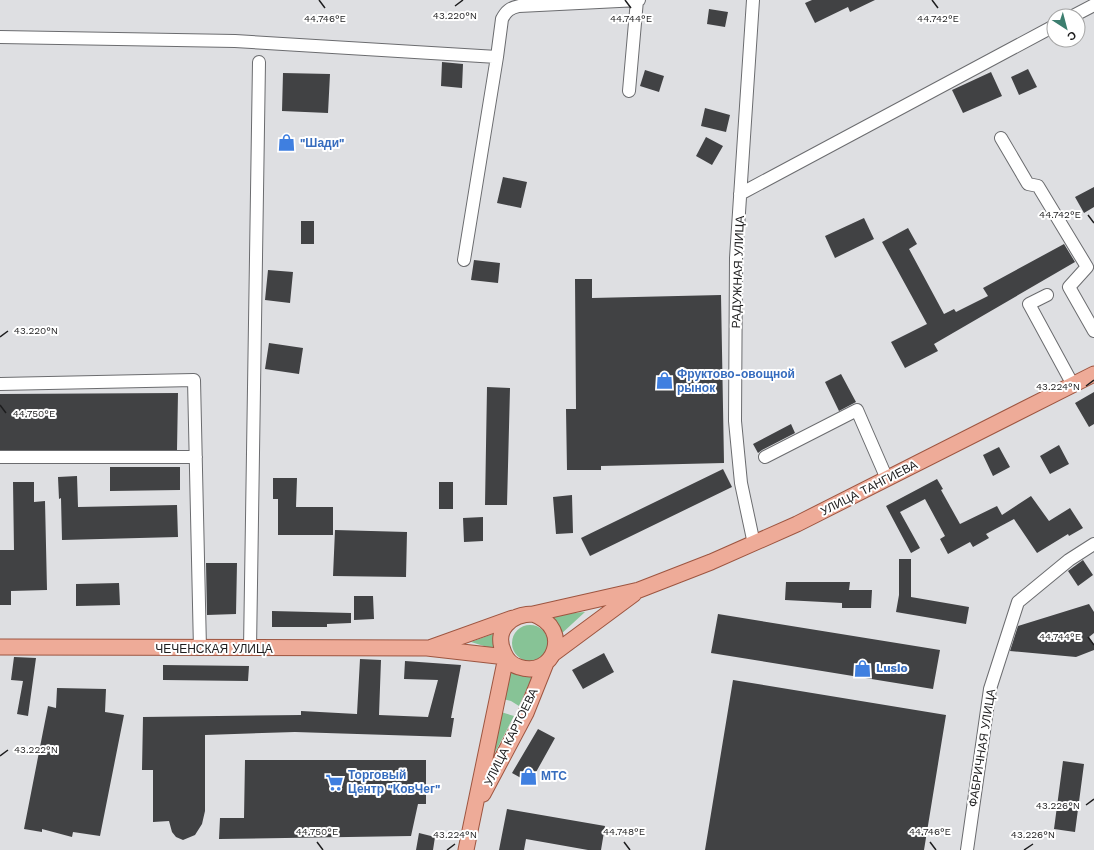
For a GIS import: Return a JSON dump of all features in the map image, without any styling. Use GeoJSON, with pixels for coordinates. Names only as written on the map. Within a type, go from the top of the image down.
{"type":"FeatureCollection","features":[{"type":"Feature","properties":{"kind":"main road","name":"УЛИЦА ТАНГИЕВА"},"geometry":{"type":"LineString","coordinates":[[639,590],[711,562],[791,527],[1073,386],[1094,374]]}},
{"type":"Feature","properties":{"kind":"main road"},"geometry":{"type":"LineString","coordinates":[[639,590],[539,667],[524,669],[511,663],[502,649],[502,631],[515,617],[639,590]]}},
{"type":"Feature","properties":{"kind":"main road"},"geometry":{"type":"LineString","coordinates":[[533,614],[542,617],[548,622],[556,637],[556,646],[549,659]]}},
{"type":"Feature","properties":{"kind":"main road","name":"ЧЕЧЕНСКАЯ УЛИЦА"},"geometry":{"type":"LineString","coordinates":[[427,648],[515,617]]}},
{"type":"Feature","properties":{"kind":"main road","name":"ЧЕЧЕНСКАЯ УЛИЦА"},"geometry":{"type":"LineString","coordinates":[[0,647],[200,649],[427,648],[506,657]]}},
{"type":"Feature","properties":{"kind":"main road","name":"УЛИЦА КАРТОЕВА"},"geometry":{"type":"LineString","coordinates":[[466,850],[506,657]]}},
{"type":"Feature","properties":{"kind":"main road","name":"УЛИЦА КАРТОЕВА"},"geometry":{"type":"LineString","coordinates":[[475,809],[526,713],[549,659]]}},
{"type":"Feature","properties":{"kind":"street"},"geometry":{"type":"LineString","coordinates":[[464,260],[502,18],[505,13],[519,3],[638,0],[629,91]]}},
{"type":"Feature","properties":{"kind":"street","name":"РАДУЖНАЯ УЛИЦА"},"geometry":{"type":"LineString","coordinates":[[754,0],[736,258],[735,420],[741,483],[754,544]]}},
{"type":"Feature","properties":{"kind":"street"},"geometry":{"type":"LineString","coordinates":[[740,194],[1046,30]]}},
{"type":"Feature","properties":{"kind":"street"},"geometry":{"type":"LineString","coordinates":[[0,37],[235,41],[497,57]]}},
{"type":"Feature","properties":{"kind":"street"},"geometry":{"type":"LineString","coordinates":[[250,649],[259,62]]}},
{"type":"Feature","properties":{"kind":"street"},"geometry":{"type":"LineString","coordinates":[[1000,138],[1028,184],[1038,186],[1087,267],[1069,287],[1094,331]]}},
{"type":"Feature","properties":{"kind":"street"},"geometry":{"type":"LineString","coordinates":[[1048,294],[1029,304],[1073,386]]}},
{"type":"Feature","properties":{"kind":"street"},"geometry":{"type":"LineString","coordinates":[[0,384],[194,380],[200,649]]}},
{"type":"Feature","properties":{"kind":"street"},"geometry":{"type":"LineString","coordinates":[[765,456],[857,410],[887,479]]}},
{"type":"Feature","properties":{"kind":"street"},"geometry":{"type":"LineString","coordinates":[[0,457],[196,457]]}},
{"type":"Feature","properties":{"kind":"street","name":"ФАБРИЧНАЯ УЛИЦА"},"geometry":{"type":"LineString","coordinates":[[967,850],[990,689],[1018,602],[1069,560],[1094,544]]}},
{"type":"Feature","properties":{"kind":"green space"},"geometry":{"type":"Polygon","coordinates":[[[585,612],[560,635],[556,622],[550,615],[585,612]]]}},
{"type":"Feature","properties":{"kind":"green space"},"geometry":{"type":"Polygon","coordinates":[[[534,625],[543,630],[547,636],[547,650],[543,656],[534,661],[526,661],[517,656],[513,650],[512,639],[517,630],[523,626],[534,625]]]}},
{"type":"Feature","properties":{"kind":"green space"},"geometry":{"type":"Polygon","coordinates":[[[498,632],[497,650],[471,642],[498,632]]]}},
{"type":"Feature","properties":{"kind":"green space"},"geometry":{"type":"Polygon","coordinates":[[[511,668],[534,673],[519,706],[511,701],[503,699],[511,668]]]}},
{"type":"Feature","properties":{"kind":"green space"},"geometry":{"type":"Polygon","coordinates":[[[501,712],[514,716],[487,768],[501,712]]]}},
{"type":"Feature","properties":{"kind":"building"},"geometry":{"type":"Polygon","coordinates":[[[812,0],[875,0],[850,12],[848,7],[815,23],[805,3],[812,0]]]}},
{"type":"Feature","properties":{"kind":"building"},"geometry":{"type":"Polygon","coordinates":[[[709,9],[728,12],[725,27],[707,24],[709,9]]]}},
{"type":"Feature","properties":{"kind":"building"},"geometry":{"type":"Polygon","coordinates":[[[442,62],[463,64],[462,88],[441,86],[442,62]]]}},
{"type":"Feature","properties":{"kind":"building"},"geometry":{"type":"Polygon","coordinates":[[[1028,69],[1037,87],[1019,95],[1011,77],[1028,69]]]}},
{"type":"Feature","properties":{"kind":"building"},"geometry":{"type":"Polygon","coordinates":[[[645,70],[664,76],[659,92],[640,86],[645,70]]]}},
{"type":"Feature","properties":{"kind":"building"},"geometry":{"type":"Polygon","coordinates":[[[991,72],[1002,96],[963,113],[952,90],[991,72]]]}},
{"type":"Feature","properties":{"kind":"building"},"geometry":{"type":"Polygon","coordinates":[[[283,73],[330,74],[328,113],[282,111],[283,73]]]}},
{"type":"Feature","properties":{"kind":"building"},"geometry":{"type":"Polygon","coordinates":[[[705,108],[730,115],[726,132],[701,126],[705,108]]]}},
{"type":"Feature","properties":{"kind":"building"},"geometry":{"type":"Polygon","coordinates":[[[706,137],[723,146],[712,165],[696,156],[706,137]]]}},
{"type":"Feature","properties":{"kind":"building"},"geometry":{"type":"Polygon","coordinates":[[[503,177],[527,182],[521,208],[497,203],[503,177]]]}},
{"type":"Feature","properties":{"kind":"building"},"geometry":{"type":"Polygon","coordinates":[[[1094,187],[1094,207],[1084,213],[1075,197],[1094,187]]]}},
{"type":"Feature","properties":{"kind":"building"},"geometry":{"type":"Polygon","coordinates":[[[864,218],[874,239],[835,258],[825,236],[864,218]]]}},
{"type":"Feature","properties":{"kind":"building"},"geometry":{"type":"Polygon","coordinates":[[[301,221],[314,221],[314,244],[301,244],[301,221]]]}},
{"type":"Feature","properties":{"kind":"building"},"geometry":{"type":"Polygon","coordinates":[[[908,228],[917,244],[909,249],[944,314],[954,309],[956,312],[988,296],[983,288],[1064,244],[1075,262],[934,344],[938,351],[905,368],[891,342],[927,324],[882,242],[908,228]]]}},
{"type":"Feature","properties":{"kind":"building"},"geometry":{"type":"Polygon","coordinates":[[[474,260],[500,263],[498,283],[471,280],[474,260]]]}},
{"type":"Feature","properties":{"kind":"building"},"geometry":{"type":"Polygon","coordinates":[[[268,270],[293,272],[290,303],[265,300],[268,270]]]}},
{"type":"Feature","properties":{"kind":"building","name":"Фруктово-овощной рынок"},"geometry":{"type":"Polygon","coordinates":[[[575,279],[592,279],[592,298],[721,295],[724,463],[601,466],[601,470],[567,470],[566,409],[576,409],[575,279]]]}},
{"type":"Feature","properties":{"kind":"building"},"geometry":{"type":"Polygon","coordinates":[[[269,343],[303,348],[299,374],[265,369],[269,343]]]}},
{"type":"Feature","properties":{"kind":"building"},"geometry":{"type":"Polygon","coordinates":[[[841,374],[856,402],[839,411],[825,382],[841,374]]]}},
{"type":"Feature","properties":{"kind":"building"},"geometry":{"type":"Polygon","coordinates":[[[487,387],[510,388],[507,505],[485,505],[487,387]]]}},
{"type":"Feature","properties":{"kind":"building"},"geometry":{"type":"Polygon","coordinates":[[[1094,392],[1094,424],[1089,427],[1075,403],[1094,392]]]}},
{"type":"Feature","properties":{"kind":"building"},"geometry":{"type":"Polygon","coordinates":[[[178,393],[177,450],[0,450],[0,394],[178,393]]]}},
{"type":"Feature","properties":{"kind":"building"},"geometry":{"type":"Polygon","coordinates":[[[791,424],[795,433],[758,453],[753,444],[791,424]]]}},
{"type":"Feature","properties":{"kind":"building"},"geometry":{"type":"Polygon","coordinates":[[[1059,445],[1069,464],[1050,474],[1040,456],[1059,445]]]}},
{"type":"Feature","properties":{"kind":"building"},"geometry":{"type":"Polygon","coordinates":[[[999,447],[1010,467],[993,476],[983,455],[999,447]]]}},
{"type":"Feature","properties":{"kind":"building"},"geometry":{"type":"Polygon","coordinates":[[[110,467],[180,467],[180,490],[110,491],[110,467]]]}},
{"type":"Feature","properties":{"kind":"building"},"geometry":{"type":"Polygon","coordinates":[[[723,469],[732,487],[590,556],[581,538],[723,469]]]}},
{"type":"Feature","properties":{"kind":"building"},"geometry":{"type":"Polygon","coordinates":[[[77,476],[78,507],[177,505],[178,537],[62,540],[61,498],[59,499],[58,477],[77,476]]]}},
{"type":"Feature","properties":{"kind":"building"},"geometry":{"type":"Polygon","coordinates":[[[273,478],[297,478],[296,507],[333,507],[333,535],[278,535],[278,499],[273,499],[273,478]]]}},
{"type":"Feature","properties":{"kind":"building"},"geometry":{"type":"Polygon","coordinates":[[[937,479],[943,489],[941,490],[960,524],[997,506],[1002,515],[1031,496],[1049,521],[1070,508],[1083,528],[1069,536],[1068,534],[1037,553],[1014,519],[986,534],[989,538],[973,547],[970,542],[948,554],[940,539],[945,536],[925,499],[900,512],[920,548],[911,553],[886,506],[937,479]]]}},
{"type":"Feature","properties":{"kind":"building"},"geometry":{"type":"Polygon","coordinates":[[[13,482],[34,482],[34,502],[45,501],[47,590],[11,591],[11,605],[0,605],[0,550],[14,550],[13,482]]]}},
{"type":"Feature","properties":{"kind":"building"},"geometry":{"type":"Polygon","coordinates":[[[439,482],[453,482],[453,509],[439,509],[439,482]]]}},
{"type":"Feature","properties":{"kind":"building"},"geometry":{"type":"Polygon","coordinates":[[[572,495],[573,533],[556,534],[553,497],[572,495]]]}},
{"type":"Feature","properties":{"kind":"building"},"geometry":{"type":"Polygon","coordinates":[[[483,517],[483,541],[464,542],[463,518],[483,517]]]}},
{"type":"Feature","properties":{"kind":"building"},"geometry":{"type":"Polygon","coordinates":[[[335,530],[407,532],[406,577],[333,576],[335,530]]]}},
{"type":"Feature","properties":{"kind":"building"},"geometry":{"type":"Polygon","coordinates":[[[899,559],[911,559],[911,597],[969,607],[966,624],[896,612],[899,595],[899,559]]]}},
{"type":"Feature","properties":{"kind":"building"},"geometry":{"type":"Polygon","coordinates":[[[1083,560],[1093,575],[1078,586],[1068,571],[1083,560]]]}},
{"type":"Feature","properties":{"kind":"building"},"geometry":{"type":"Polygon","coordinates":[[[206,563],[237,563],[236,614],[207,615],[206,563]]]}},
{"type":"Feature","properties":{"kind":"building"},"geometry":{"type":"Polygon","coordinates":[[[786,582],[850,582],[849,590],[872,590],[871,608],[842,608],[842,603],[785,600],[786,582]]]}},
{"type":"Feature","properties":{"kind":"building"},"geometry":{"type":"Polygon","coordinates":[[[119,583],[120,605],[76,606],[76,584],[119,583]]]}},
{"type":"Feature","properties":{"kind":"building"},"geometry":{"type":"Polygon","coordinates":[[[354,596],[373,596],[374,619],[354,620],[354,596]]]}},
{"type":"Feature","properties":{"kind":"building"},"geometry":{"type":"Polygon","coordinates":[[[1089,604],[1094,612],[1094,633],[1089,637],[1094,645],[1094,650],[1076,657],[1010,651],[1018,626],[1089,604]]]}},
{"type":"Feature","properties":{"kind":"building"},"geometry":{"type":"Polygon","coordinates":[[[272,611],[351,613],[351,623],[327,624],[327,627],[272,627],[272,611]]]}},
{"type":"Feature","properties":{"kind":"building"},"geometry":{"type":"Polygon","coordinates":[[[718,614],[940,650],[933,689],[711,653],[718,614]]]}},
{"type":"Feature","properties":{"kind":"building"},"geometry":{"type":"Polygon","coordinates":[[[604,653],[614,672],[583,689],[572,670],[604,653]]]}},
{"type":"Feature","properties":{"kind":"building"},"geometry":{"type":"Polygon","coordinates":[[[14,657],[36,658],[28,716],[17,714],[23,681],[11,680],[14,657]]]}},
{"type":"Feature","properties":{"kind":"building"},"geometry":{"type":"Polygon","coordinates":[[[360,659],[381,660],[379,715],[428,717],[438,680],[404,679],[405,661],[461,665],[451,718],[454,718],[451,737],[295,732],[205,735],[205,811],[202,824],[195,835],[183,840],[176,837],[172,832],[169,821],[153,822],[153,770],[142,770],[143,717],[301,715],[301,711],[357,714],[360,659]]]}},
{"type":"Feature","properties":{"kind":"building"},"geometry":{"type":"Polygon","coordinates":[[[163,665],[249,666],[248,681],[163,680],[163,665]]]}},
{"type":"Feature","properties":{"kind":"building"},"geometry":{"type":"Polygon","coordinates":[[[733,680],[946,715],[924,850],[705,850],[733,680]]]}},
{"type":"Feature","properties":{"kind":"building"},"geometry":{"type":"Polygon","coordinates":[[[57,688],[106,689],[105,712],[124,715],[100,836],[73,832],[72,837],[42,829],[42,832],[24,829],[48,706],[56,708],[57,688]]]}},
{"type":"Feature","properties":{"kind":"building"},"geometry":{"type":"Polygon","coordinates":[[[538,729],[555,738],[530,783],[512,773],[538,729]]]}},
{"type":"Feature","properties":{"kind":"building"},"geometry":{"type":"Polygon","coordinates":[[[245,760],[426,760],[426,804],[418,804],[411,836],[219,839],[220,818],[244,818],[245,760]]]}},
{"type":"Feature","properties":{"kind":"building"},"geometry":{"type":"Polygon","coordinates":[[[1063,761],[1084,764],[1075,832],[1054,829],[1063,761]]]}},
{"type":"Feature","properties":{"kind":"building"},"geometry":{"type":"Polygon","coordinates":[[[507,809],[605,826],[601,850],[588,850],[526,839],[524,850],[499,850],[507,809]]]}},
{"type":"Feature","properties":{"kind":"building"},"geometry":{"type":"Polygon","coordinates":[[[419,833],[435,837],[433,850],[416,850],[419,833]]]}},
{"type":"Feature","properties":{"kind":"place","name":"\"Шади\""},"geometry":{"type":"Point","coordinates":[287,143]}},
{"type":"Feature","properties":{"kind":"place","name":"Фруктово-овощной рынок"},"geometry":{"type":"Point","coordinates":[664,381]}},
{"type":"Feature","properties":{"kind":"place","name":"Lusio"},"geometry":{"type":"Point","coordinates":[863,668]}},
{"type":"Feature","properties":{"kind":"place","name":"МТС"},"geometry":{"type":"Point","coordinates":[528,776]}},
{"type":"Feature","properties":{"kind":"place","name":"Торговый Центр \"КовЧег\""},"geometry":{"type":"Point","coordinates":[335,782]}}]}
